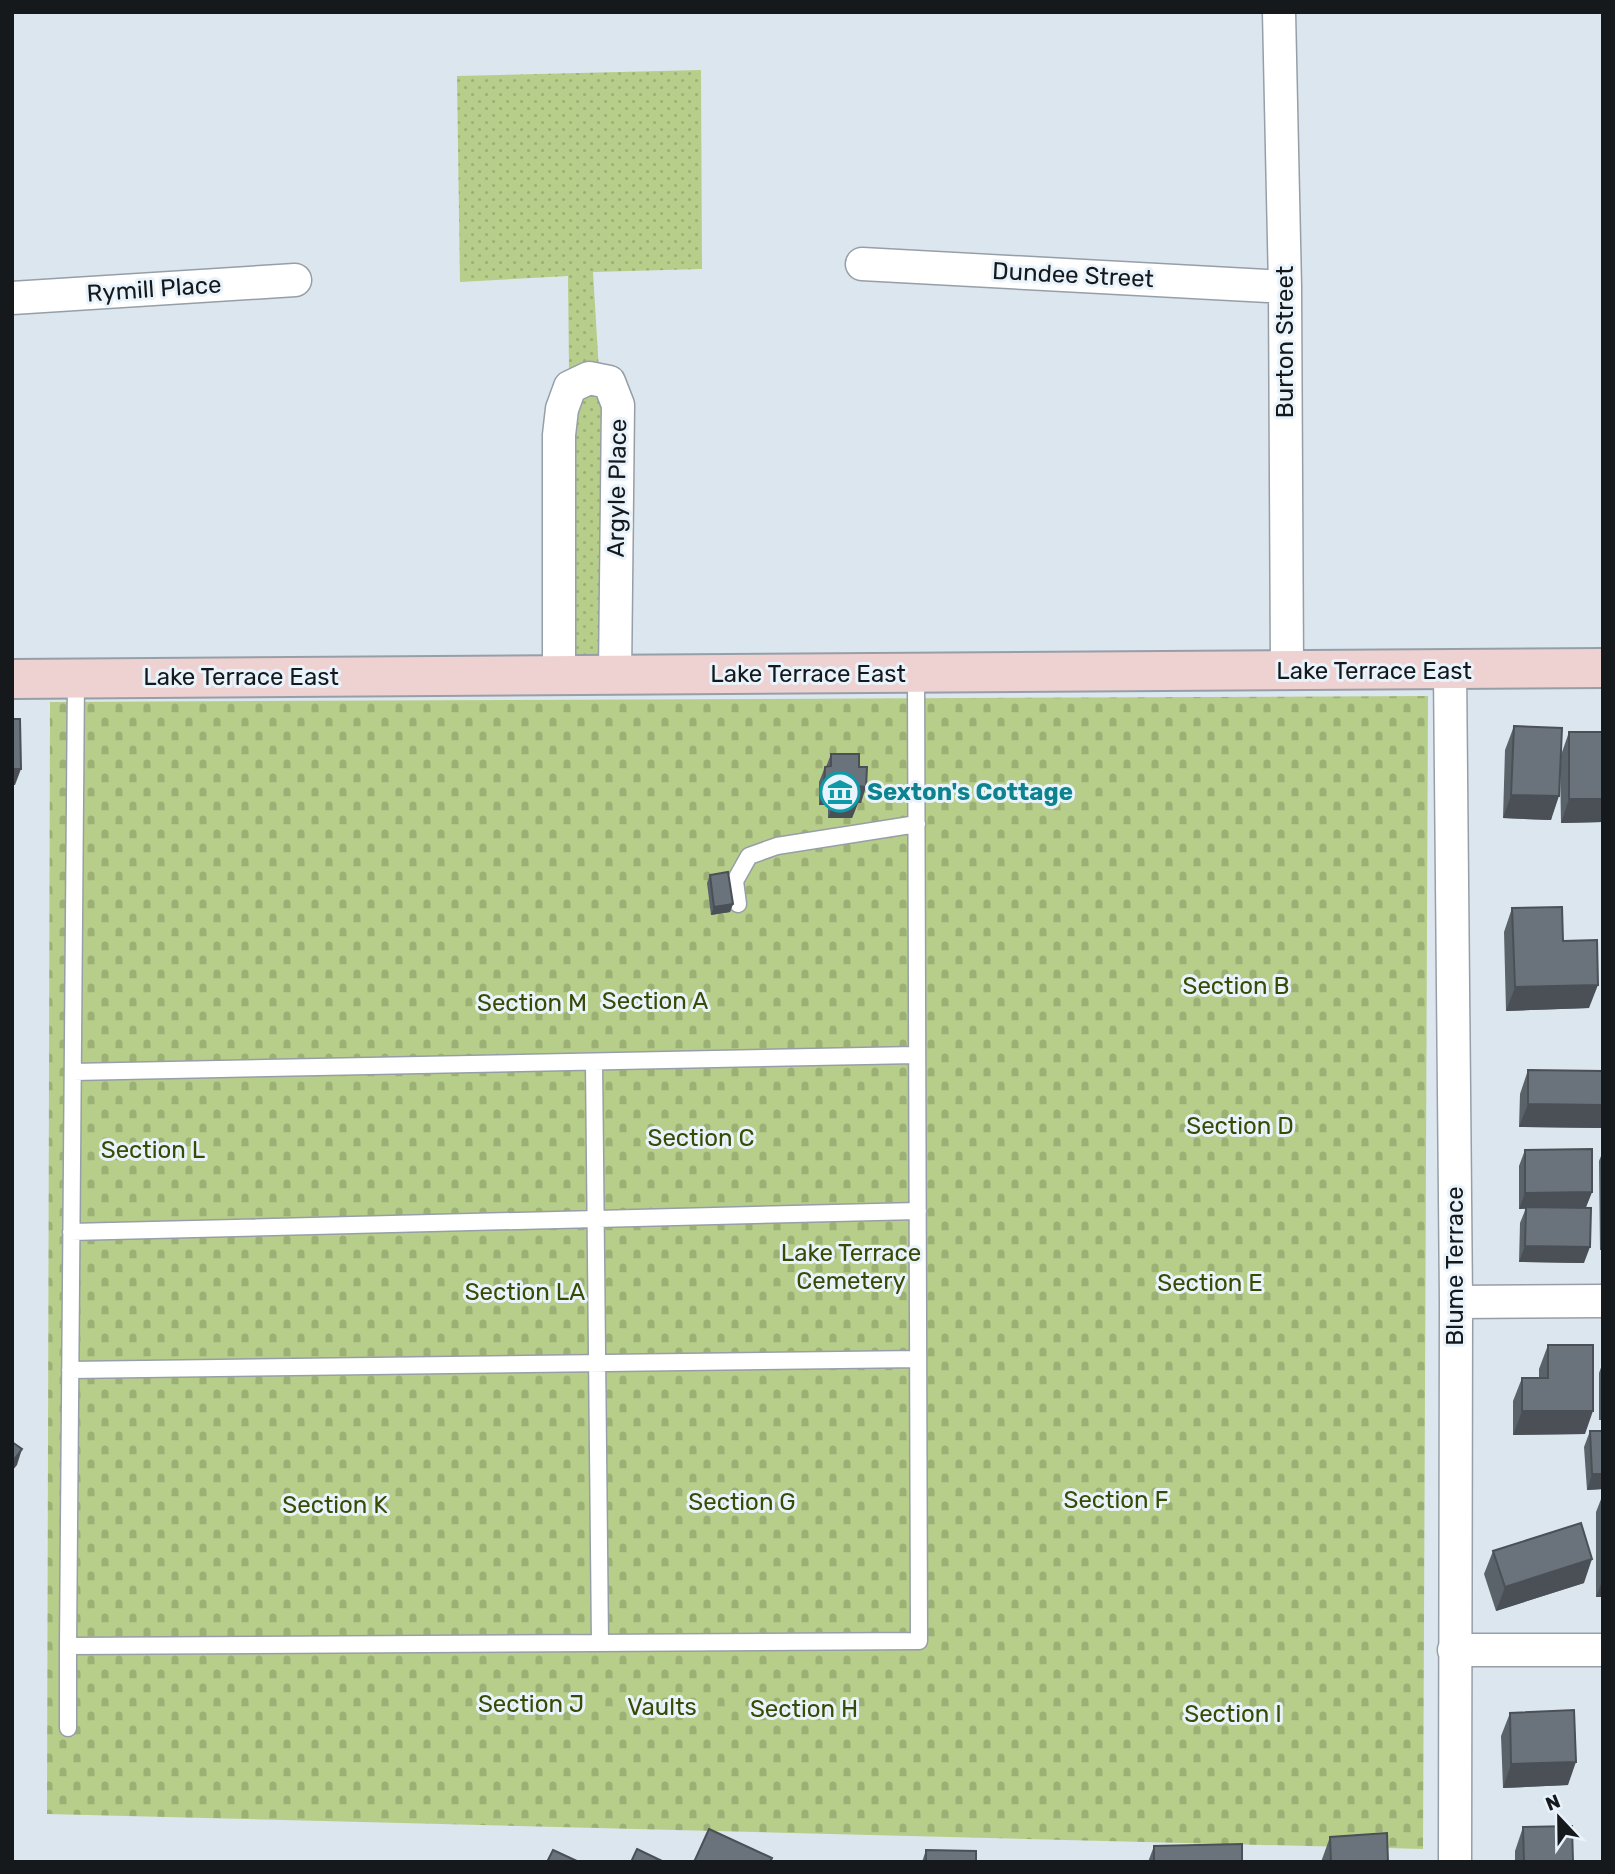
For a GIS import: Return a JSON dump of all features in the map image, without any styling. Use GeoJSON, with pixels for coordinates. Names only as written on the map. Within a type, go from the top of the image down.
{"type":"FeatureCollection","features":[{"type":"Feature","properties":{"kind":"street","name":"Burton Street"},"geometry":{"type":"LineString","coordinates":[[1279,12],[1285,287],[1287,671]]}},
{"type":"Feature","properties":{"kind":"street","name":"Dundee Street"},"geometry":{"type":"LineString","coordinates":[[862,264],[1285,287]]}},
{"type":"Feature","properties":{"kind":"street","name":"Rymill Place"},"geometry":{"type":"LineString","coordinates":[[12,299],[295,280]]}},
{"type":"Feature","properties":{"kind":"street","name":"Argyle Place"},"geometry":{"type":"LineString","coordinates":[[559,676],[558,435],[562,409],[570,387],[589,378],[609,382],[618,405],[615,675]]}},
{"type":"Feature","properties":{"kind":"street","name":"Lake Terrace East"},"geometry":{"type":"LineString","coordinates":[[12,678],[1603,668]]}},
{"type":"Feature","properties":{"kind":"street","name":"Blume Terrace"},"geometry":{"type":"LineString","coordinates":[[1450,670],[1456,1302],[1455,1862]]}},
{"type":"Feature","properties":{"kind":"street"},"geometry":{"type":"LineString","coordinates":[[1456,1302],[1603,1301]]}},
{"type":"Feature","properties":{"kind":"street"},"geometry":{"type":"LineString","coordinates":[[1454,1650],[1603,1650]]}},
{"type":"Feature","properties":{"kind":"lane"},"geometry":{"type":"LineString","coordinates":[[68,1646],[919,1641],[916,674]]}},
{"type":"Feature","properties":{"kind":"lane"},"geometry":{"type":"LineString","coordinates":[[68,1728],[76,678]]}},
{"type":"Feature","properties":{"kind":"lane"},"geometry":{"type":"LineString","coordinates":[[738,904],[736,881],[750,856],[777,846],[917,824]]}},
{"type":"Feature","properties":{"kind":"lane"},"geometry":{"type":"LineString","coordinates":[[73,1072],[916,1055]]}},
{"type":"Feature","properties":{"kind":"lane"},"geometry":{"type":"LineString","coordinates":[[594,1062],[600,1643]]}},
{"type":"Feature","properties":{"kind":"lane"},"geometry":{"type":"LineString","coordinates":[[72,1232],[918,1211]]}},
{"type":"Feature","properties":{"kind":"lane"},"geometry":{"type":"LineString","coordinates":[[70,1370],[918,1359]]}},
{"type":"Feature","properties":{"kind":"green space"},"geometry":{"type":"Polygon","coordinates":[[[701,70],[702,269],[593,272],[599,371],[569,372],[568,276],[460,282],[457,76],[701,70]]]}},
{"type":"Feature","properties":{"kind":"green space"},"geometry":{"type":"Polygon","coordinates":[[[604,387],[609,670],[565,672],[574,392],[604,387]]]}},
{"type":"Feature","properties":{"kind":"green space","name":"Lake Terrace Cemetery"},"geometry":{"type":"Polygon","coordinates":[[[1428,696],[1423,1849],[47,1814],[50,702],[1428,696]]]}},
{"type":"Feature","properties":{"kind":"building"},"geometry":{"type":"Polygon","coordinates":[[[12,719],[20,719],[21,769],[12,769],[12,719]]]}},
{"type":"Feature","properties":{"kind":"building"},"geometry":{"type":"Polygon","coordinates":[[[1514,726],[1562,728],[1559,796],[1511,795],[1514,726]]]}},
{"type":"Feature","properties":{"kind":"building"},"geometry":{"type":"Polygon","coordinates":[[[1569,732],[1603,732],[1603,799],[1569,799],[1569,732]]]}},
{"type":"Feature","properties":{"kind":"building"},"geometry":{"type":"Polygon","coordinates":[[[831,754],[859,754],[859,767],[867,767],[866,787],[858,786],[858,802],[834,802],[834,790],[824,790],[825,767],[831,766],[831,754]]]}},
{"type":"Feature","properties":{"kind":"building"},"geometry":{"type":"Polygon","coordinates":[[[728,872],[733,904],[714,907],[710,875],[728,872]]]}},
{"type":"Feature","properties":{"kind":"building"},"geometry":{"type":"Polygon","coordinates":[[[1562,907],[1563,941],[1597,940],[1598,985],[1515,987],[1512,908],[1562,907]]]}},
{"type":"Feature","properties":{"kind":"building"},"geometry":{"type":"Polygon","coordinates":[[[1528,1070],[1603,1071],[1603,1105],[1528,1104],[1528,1070]]]}},
{"type":"Feature","properties":{"kind":"building"},"geometry":{"type":"Polygon","coordinates":[[[1592,1149],[1592,1192],[1525,1193],[1525,1150],[1592,1149]]]}},
{"type":"Feature","properties":{"kind":"building"},"geometry":{"type":"Polygon","coordinates":[[[1526,1207],[1591,1208],[1590,1247],[1525,1246],[1526,1207]]]}},
{"type":"Feature","properties":{"kind":"building"},"geometry":{"type":"Polygon","coordinates":[[[1548,1345],[1593,1345],[1593,1411],[1522,1411],[1522,1378],[1548,1378],[1548,1345]]]}},
{"type":"Feature","properties":{"kind":"building"},"geometry":{"type":"Polygon","coordinates":[[[1590,1431],[1603,1431],[1603,1474],[1592,1474],[1590,1431]]]}},
{"type":"Feature","properties":{"kind":"building"},"geometry":{"type":"Polygon","coordinates":[[[12,1442],[22,1449],[12,1462],[12,1442]]]}},
{"type":"Feature","properties":{"kind":"building"},"geometry":{"type":"Polygon","coordinates":[[[1581,1523],[1592,1559],[1505,1587],[1493,1551],[1581,1523]]]}},
{"type":"Feature","properties":{"kind":"building"},"geometry":{"type":"Polygon","coordinates":[[[1574,1710],[1576,1762],[1511,1764],[1510,1713],[1574,1710]]]}},
{"type":"Feature","properties":{"kind":"building"},"geometry":{"type":"Polygon","coordinates":[[[1572,1826],[1573,1862],[1524,1862],[1523,1827],[1572,1826]]]}},
{"type":"Feature","properties":{"kind":"building"},"geometry":{"type":"Polygon","coordinates":[[[709,1829],[772,1858],[770,1862],[694,1862],[709,1829]]]}},
{"type":"Feature","properties":{"kind":"building"},"geometry":{"type":"Polygon","coordinates":[[[1387,1833],[1388,1862],[1331,1862],[1330,1837],[1387,1833]]]}},
{"type":"Feature","properties":{"kind":"building"},"geometry":{"type":"Polygon","coordinates":[[[1242,1844],[1242,1862],[1154,1862],[1154,1846],[1242,1844]]]}},
{"type":"Feature","properties":{"kind":"building"},"geometry":{"type":"Polygon","coordinates":[[[637,1849],[664,1862],[631,1862],[637,1849]]]}},
{"type":"Feature","properties":{"kind":"building"},"geometry":{"type":"Polygon","coordinates":[[[553,1850],[579,1862],[547,1862],[553,1850]]]}},
{"type":"Feature","properties":{"kind":"building"},"geometry":{"type":"Polygon","coordinates":[[[926,1850],[976,1851],[976,1862],[926,1862],[926,1850]]]}},
{"type":"Feature","properties":{"kind":"place","name":"Sexton's Cottage"},"geometry":{"type":"Point","coordinates":[840,792]}},
{"type":"Feature","properties":{"kind":"park label","name":"Section B"},"geometry":{"type":"Point","coordinates":[1236,986]}},
{"type":"Feature","properties":{"kind":"park label","name":"Section A"},"geometry":{"type":"Point","coordinates":[655,1001]}},
{"type":"Feature","properties":{"kind":"park label","name":"Section M"},"geometry":{"type":"Point","coordinates":[532,1003]}},
{"type":"Feature","properties":{"kind":"park label","name":"Section D"},"geometry":{"type":"Point","coordinates":[1240,1126]}},
{"type":"Feature","properties":{"kind":"park label","name":"Section C"},"geometry":{"type":"Point","coordinates":[701,1138]}},
{"type":"Feature","properties":{"kind":"park label","name":"Section L"},"geometry":{"type":"Point","coordinates":[153,1150]}},
{"type":"Feature","properties":{"kind":"park label","name":"Section E"},"geometry":{"type":"Point","coordinates":[1210,1283]}},
{"type":"Feature","properties":{"kind":"park label","name":"Section LA"},"geometry":{"type":"Point","coordinates":[525,1292]}},
{"type":"Feature","properties":{"kind":"park label","name":"Section F"},"geometry":{"type":"Point","coordinates":[1116,1500]}},
{"type":"Feature","properties":{"kind":"park label","name":"Section G"},"geometry":{"type":"Point","coordinates":[742,1502]}},
{"type":"Feature","properties":{"kind":"park label","name":"Section K"},"geometry":{"type":"Point","coordinates":[335,1505]}},
{"type":"Feature","properties":{"kind":"park label","name":"Section J"},"geometry":{"type":"Point","coordinates":[531,1704]}},
{"type":"Feature","properties":{"kind":"park label","name":"Vaults"},"geometry":{"type":"Point","coordinates":[662,1707]}},
{"type":"Feature","properties":{"kind":"park label","name":"Section H"},"geometry":{"type":"Point","coordinates":[804,1709]}},
{"type":"Feature","properties":{"kind":"park label","name":"Section I"},"geometry":{"type":"Point","coordinates":[1233,1714]}}]}
